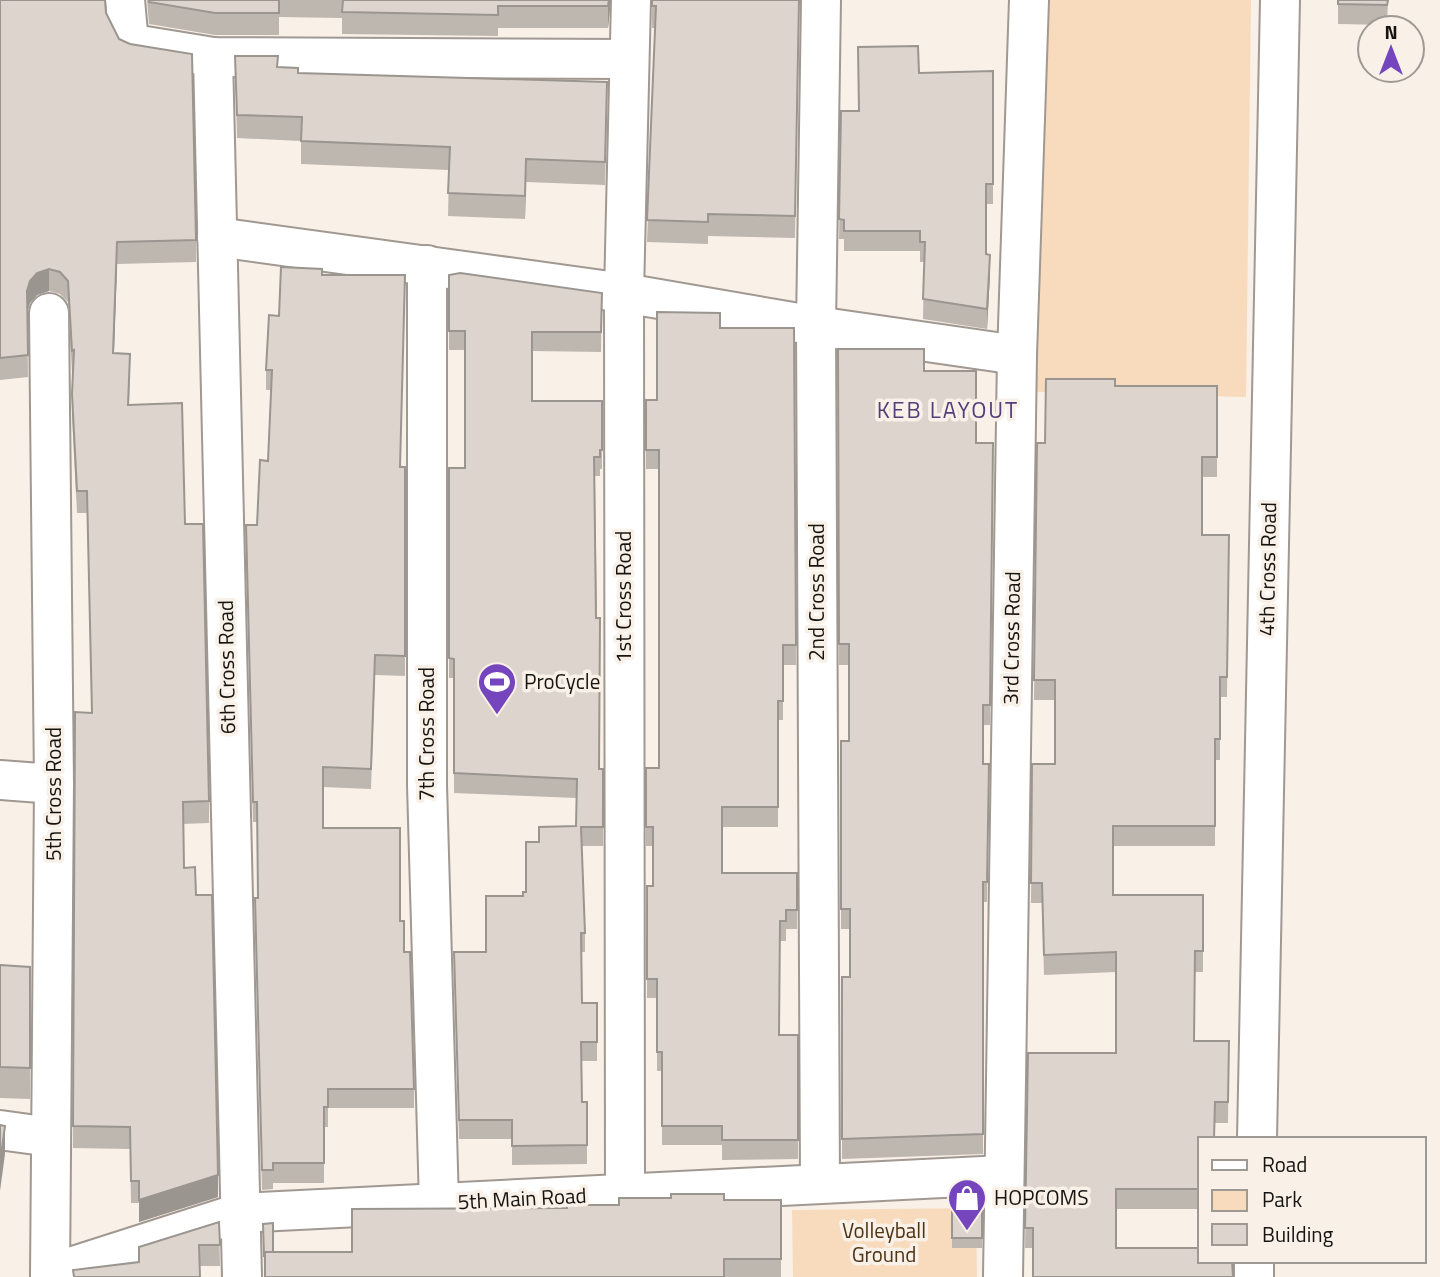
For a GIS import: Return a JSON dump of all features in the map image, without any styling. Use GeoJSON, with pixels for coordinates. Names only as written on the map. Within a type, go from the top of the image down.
{"type":"FeatureCollection","features":[{"type":"Feature","properties":{"kind":"street"},"geometry":{"type":"LineString","coordinates":[[125,0],[128,33],[132,44],[213,57],[629,59]]}},
{"type":"Feature","properties":{"kind":"street","name":"1st Cross Road"},"geometry":{"type":"LineString","coordinates":[[625,1193],[624,293],[631,0]]}},
{"type":"Feature","properties":{"kind":"street","name":"2nd Cross Road"},"geometry":{"type":"LineString","coordinates":[[820,1184],[816,326],[821,0]]}},
{"type":"Feature","properties":{"kind":"street","name":"3rd Cross Road"},"geometry":{"type":"LineString","coordinates":[[1003,1277],[1017,355],[1029,0]]}},
{"type":"Feature","properties":{"kind":"street","name":"4th Cross Road"},"geometry":{"type":"LineString","coordinates":[[1257,1137],[1280,0]]}},
{"type":"Feature","properties":{"kind":"street","name":"6th Cross Road"},"geometry":{"type":"LineString","coordinates":[[213,57],[242,1277]]}},
{"type":"Feature","properties":{"kind":"street"},"geometry":{"type":"LineString","coordinates":[[217,237],[624,293],[816,326],[1017,355]]}},
{"type":"Feature","properties":{"kind":"street","name":"7th Cross Road"},"geometry":{"type":"LineString","coordinates":[[427,265],[427,785],[439,1203]]}},
{"type":"Feature","properties":{"kind":"street","name":"5th Cross Road"},"geometry":{"type":"LineString","coordinates":[[49,313],[54,784],[51,1277]]}},
{"type":"Feature","properties":{"kind":"street"},"geometry":{"type":"LineString","coordinates":[[0,780],[54,784]]}},
{"type":"Feature","properties":{"kind":"street"},"geometry":{"type":"LineString","coordinates":[[13,974],[52,977]]}},
{"type":"Feature","properties":{"kind":"street"},"geometry":{"type":"LineString","coordinates":[[0,1130],[51,1137]]}},
{"type":"Feature","properties":{"kind":"street","name":"5th Main Road"},"geometry":{"type":"LineString","coordinates":[[51,1277],[239,1213],[1003,1174]]}},
{"type":"Feature","properties":{"kind":"green space"},"geometry":{"type":"Polygon","coordinates":[[[1043,0],[1251,0],[1246,397],[1037,392],[1043,0]]]}},
{"type":"Feature","properties":{"kind":"green space","name":"Volleyball Ground"},"geometry":{"type":"Polygon","coordinates":[[[976,1208],[977,1277],[793,1277],[792,1210],[976,1208]]]}},
{"type":"Feature","properties":{"kind":"building"},"geometry":{"type":"Polygon","coordinates":[[[0,0],[105,0],[106,13],[119,39],[130,44],[192,54],[196,240],[117,242],[113,353],[130,354],[128,405],[182,403],[185,524],[203,524],[209,801],[183,802],[184,868],[195,867],[196,895],[212,895],[218,1175],[139,1200],[139,1181],[131,1181],[130,1127],[73,1126],[75,712],[92,713],[87,491],[77,491],[72,394],[74,350],[72,351],[68,281],[60,272],[49,269],[37,273],[30,281],[27,291],[28,355],[0,358],[0,0]]]}},
{"type":"Feature","properties":{"kind":"building"},"geometry":{"type":"Polygon","coordinates":[[[149,0],[279,0],[279,13],[215,13],[149,0]]]}},
{"type":"Feature","properties":{"kind":"building"},"geometry":{"type":"Polygon","coordinates":[[[343,0],[609,0],[608,6],[498,6],[498,15],[342,12],[343,0]]]}},
{"type":"Feature","properties":{"kind":"building"},"geometry":{"type":"Polygon","coordinates":[[[652,0],[799,0],[795,216],[708,214],[708,222],[647,220],[656,6],[652,6],[652,0]]]}},
{"type":"Feature","properties":{"kind":"building"},"geometry":{"type":"Polygon","coordinates":[[[1338,0],[1388,0],[1387,5],[1338,4],[1338,0]]]}},
{"type":"Feature","properties":{"kind":"building"},"geometry":{"type":"Polygon","coordinates":[[[918,46],[919,73],[993,71],[993,184],[986,184],[986,254],[990,255],[987,309],[923,299],[925,242],[920,242],[920,231],[844,231],[844,220],[839,219],[841,111],[859,111],[858,47],[918,46]]]}},
{"type":"Feature","properties":{"kind":"building"},"geometry":{"type":"Polygon","coordinates":[[[235,56],[278,56],[277,67],[298,68],[298,73],[607,82],[605,162],[526,159],[525,196],[448,193],[450,147],[301,141],[302,117],[237,115],[235,56]]]}},
{"type":"Feature","properties":{"kind":"building"},"geometry":{"type":"Polygon","coordinates":[[[281,267],[322,269],[322,275],[405,275],[400,467],[405,467],[405,656],[375,655],[371,769],[323,767],[323,828],[400,828],[400,921],[404,921],[404,952],[410,952],[414,1089],[328,1089],[328,1107],[324,1107],[324,1163],[273,1163],[273,1170],[262,1170],[255,898],[258,898],[257,802],[253,802],[246,525],[257,525],[260,460],[268,461],[272,370],[266,370],[269,315],[279,316],[281,267]]]}},
{"type":"Feature","properties":{"kind":"building"},"geometry":{"type":"Polygon","coordinates":[[[460,273],[602,293],[601,332],[532,332],[532,401],[602,401],[602,450],[600,457],[594,457],[596,618],[600,618],[599,769],[603,769],[603,827],[581,827],[585,933],[581,933],[582,1003],[597,1003],[597,1042],[581,1042],[582,1102],[587,1102],[587,1145],[512,1146],[512,1120],[459,1120],[454,952],[486,952],[486,896],[523,896],[523,892],[526,892],[526,842],[539,842],[539,827],[576,826],[577,779],[454,773],[454,659],[449,658],[449,468],[465,468],[465,331],[449,331],[449,275],[460,273]]]}},
{"type":"Feature","properties":{"kind":"building"},"geometry":{"type":"Polygon","coordinates":[[[657,312],[720,313],[720,328],[794,328],[796,645],[783,645],[783,701],[778,701],[778,807],[722,807],[722,873],[797,873],[797,910],[786,910],[786,921],[780,921],[779,1035],[798,1035],[798,1140],[722,1140],[722,1126],[662,1126],[662,1052],[657,1052],[657,979],[647,979],[647,886],[653,886],[653,827],[646,827],[646,768],[659,768],[659,450],[646,450],[646,400],[657,400],[657,312]]]}},
{"type":"Feature","properties":{"kind":"building"},"geometry":{"type":"Polygon","coordinates":[[[838,349],[924,349],[924,371],[976,371],[976,443],[993,443],[990,705],[983,705],[983,764],[989,764],[987,882],[983,882],[983,1134],[842,1139],[842,977],[850,977],[850,909],[841,909],[841,741],[849,741],[849,644],[839,644],[838,349]]]}},
{"type":"Feature","properties":{"kind":"building"},"geometry":{"type":"Polygon","coordinates":[[[1046,379],[1115,379],[1115,386],[1217,386],[1217,457],[1202,457],[1202,535],[1229,535],[1227,677],[1220,677],[1220,739],[1215,739],[1215,826],[1113,826],[1113,895],[1203,895],[1203,951],[1195,951],[1194,1041],[1229,1041],[1228,1102],[1215,1102],[1214,1137],[1198,1137],[1198,1189],[1116,1189],[1116,1248],[1198,1248],[1198,1263],[1232,1263],[1233,1277],[1033,1277],[1033,1228],[1025,1228],[1028,1053],[1116,1053],[1116,952],[1044,955],[1042,883],[1031,883],[1032,764],[1055,764],[1055,680],[1034,680],[1037,443],[1045,443],[1046,379]]]}},
{"type":"Feature","properties":{"kind":"building"},"geometry":{"type":"Polygon","coordinates":[[[0,965],[30,967],[30,1068],[0,1067],[0,965]]]}},
{"type":"Feature","properties":{"kind":"building"},"geometry":{"type":"Polygon","coordinates":[[[0,1125],[5,1126],[0,1163],[0,1125]]]}},
{"type":"Feature","properties":{"kind":"building"},"geometry":{"type":"Polygon","coordinates":[[[982,1188],[982,1238],[952,1238],[952,1189],[982,1188]]]}},
{"type":"Feature","properties":{"kind":"building"},"geometry":{"type":"Polygon","coordinates":[[[671,1194],[724,1194],[724,1200],[781,1200],[781,1259],[724,1259],[724,1277],[265,1277],[265,1252],[352,1252],[352,1209],[567,1208],[567,1205],[619,1205],[619,1198],[671,1198],[671,1194]]]}},
{"type":"Feature","properties":{"kind":"building"},"geometry":{"type":"Polygon","coordinates":[[[219,1222],[220,1245],[199,1245],[200,1277],[74,1277],[73,1270],[139,1262],[139,1247],[219,1222]]]}},
{"type":"Feature","properties":{"kind":"building"},"geometry":{"type":"Polygon","coordinates":[[[273,1223],[273,1252],[265,1252],[264,1256],[263,1224],[273,1223]]]}},
{"type":"Feature","properties":{"kind":"place","name":"ProCycle"},"geometry":{"type":"Point","coordinates":[497,716]}},
{"type":"Feature","properties":{"kind":"place","name":"HOPCOMS"},"geometry":{"type":"Point","coordinates":[967,1232]}},
{"type":"Feature","properties":{"kind":"district","name":"KEB LAYOUT"},"geometry":{"type":"Point","coordinates":[948,410]}}]}
